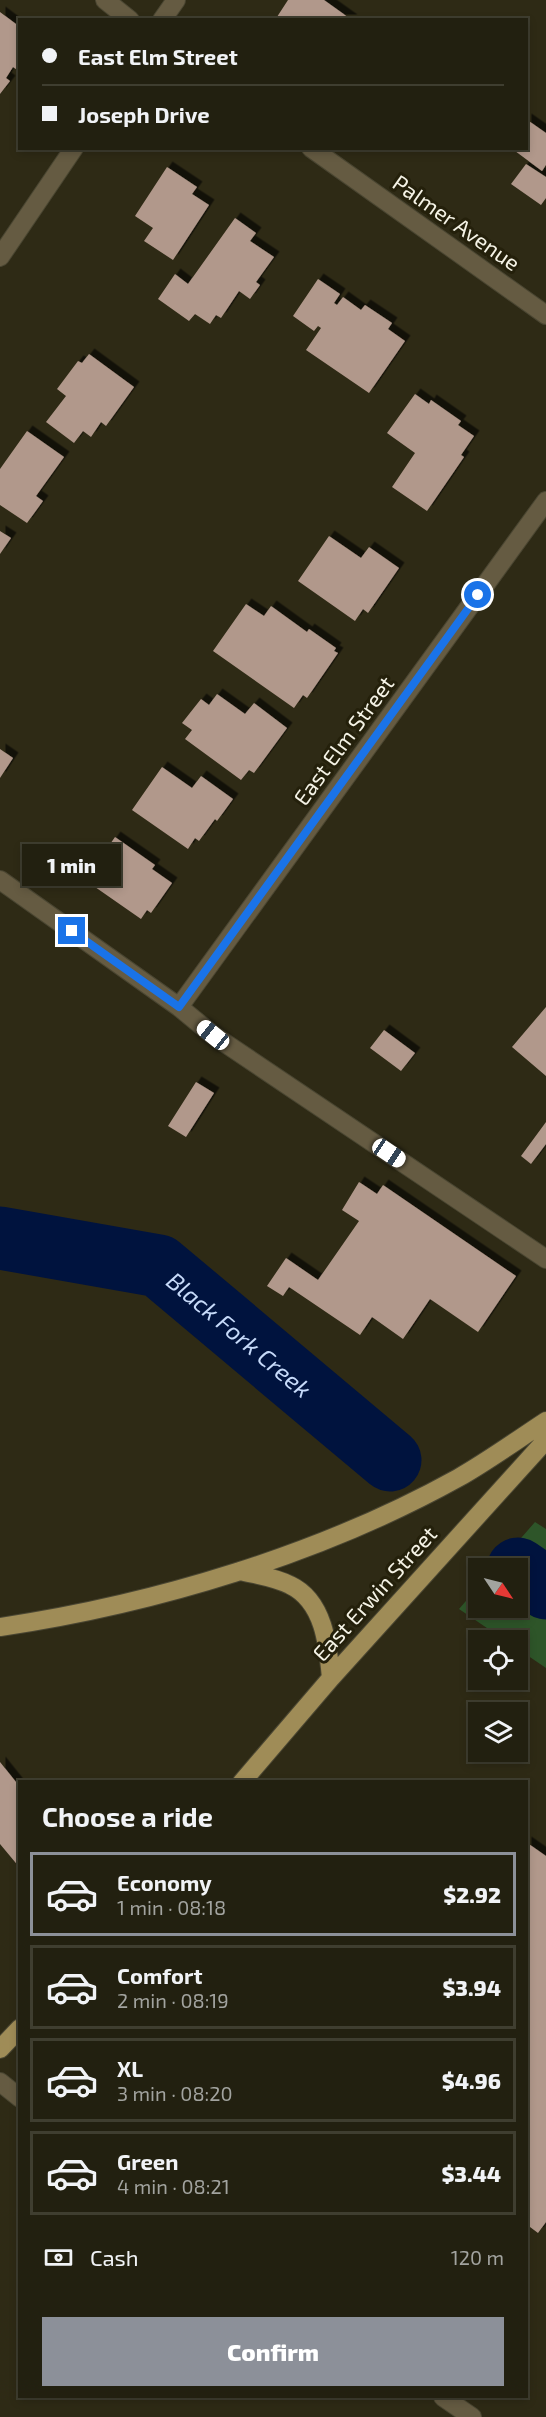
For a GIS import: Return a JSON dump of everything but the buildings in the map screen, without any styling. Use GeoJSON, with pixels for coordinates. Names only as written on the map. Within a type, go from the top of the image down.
{"type":"FeatureCollection","features":[{"type":"Feature","properties":{"kind":"main road"},"geometry":{"type":"LineString","coordinates":[[0,1627],[96,1610],[240,1571],[331,1538],[459,1478],[546,1420]]}},
{"type":"Feature","properties":{"kind":"main road","name":"East Erwin Street"},"geometry":{"type":"LineString","coordinates":[[244,1780],[331,1678],[546,1440]]}},
{"type":"Feature","properties":{"kind":"main road"},"geometry":{"type":"LineString","coordinates":[[240,1571],[272,1578],[292,1586],[309,1601],[320,1619],[327,1640],[331,1678]]}},
{"type":"Feature","properties":{"kind":"main road"},"geometry":{"type":"LineString","coordinates":[[0,2049],[18,2030]]}},
{"type":"Feature","properties":{"kind":"street"},"geometry":{"type":"LineString","coordinates":[[105,0],[128,18]]}},
{"type":"Feature","properties":{"kind":"street"},"geometry":{"type":"LineString","coordinates":[[163,18],[176,0]]}},
{"type":"Feature","properties":{"kind":"street"},"geometry":{"type":"LineString","coordinates":[[0,257],[73,150]]}},
{"type":"Feature","properties":{"kind":"street","name":"Palmer Avenue"},"geometry":{"type":"LineString","coordinates":[[314,150],[546,315]]}},
{"type":"Feature","properties":{"kind":"street","name":"East Elm Street"},"geometry":{"type":"LineString","coordinates":[[179,1007],[546,501]]}},
{"type":"Feature","properties":{"kind":"street"},"geometry":{"type":"LineString","coordinates":[[0,880],[179,1007],[213,1035],[546,1258]]}},
{"type":"Feature","properties":{"kind":"street"},"geometry":{"type":"LineString","coordinates":[[0,2082],[18,2096]]}},
{"type":"Feature","properties":{"kind":"street"},"geometry":{"type":"LineString","coordinates":[[444,2398],[472,2417]]}},
{"type":"Feature","properties":{"kind":"green space"},"geometry":{"type":"Polygon","coordinates":[[[535,1522],[546,1529],[546,1668],[528,1656],[528,1630],[490,1630],[472,1618],[528,1618],[528,1558],[504,1558],[535,1522]]]}},
{"type":"Feature","properties":{"kind":"green space"},"geometry":{"type":"Polygon","coordinates":[[[468,1599],[468,1615],[459,1609],[468,1599]]]}},
{"type":"Feature","properties":{"kind":"waterway","name":"Black Fork Creek"},"geometry":{"type":"LineString","coordinates":[[0,1238],[159,1266],[390,1460]]}},
{"type":"Feature","properties":{"kind":"waterway","name":"Black Fork Creek"},"geometry":{"type":"LineString","coordinates":[[528,1576],[546,1588]]}},
{"type":"Feature","properties":{"kind":"route"},"geometry":{"type":"LineString","coordinates":[[72,931],[179,1007],[478,595]]}}]}
